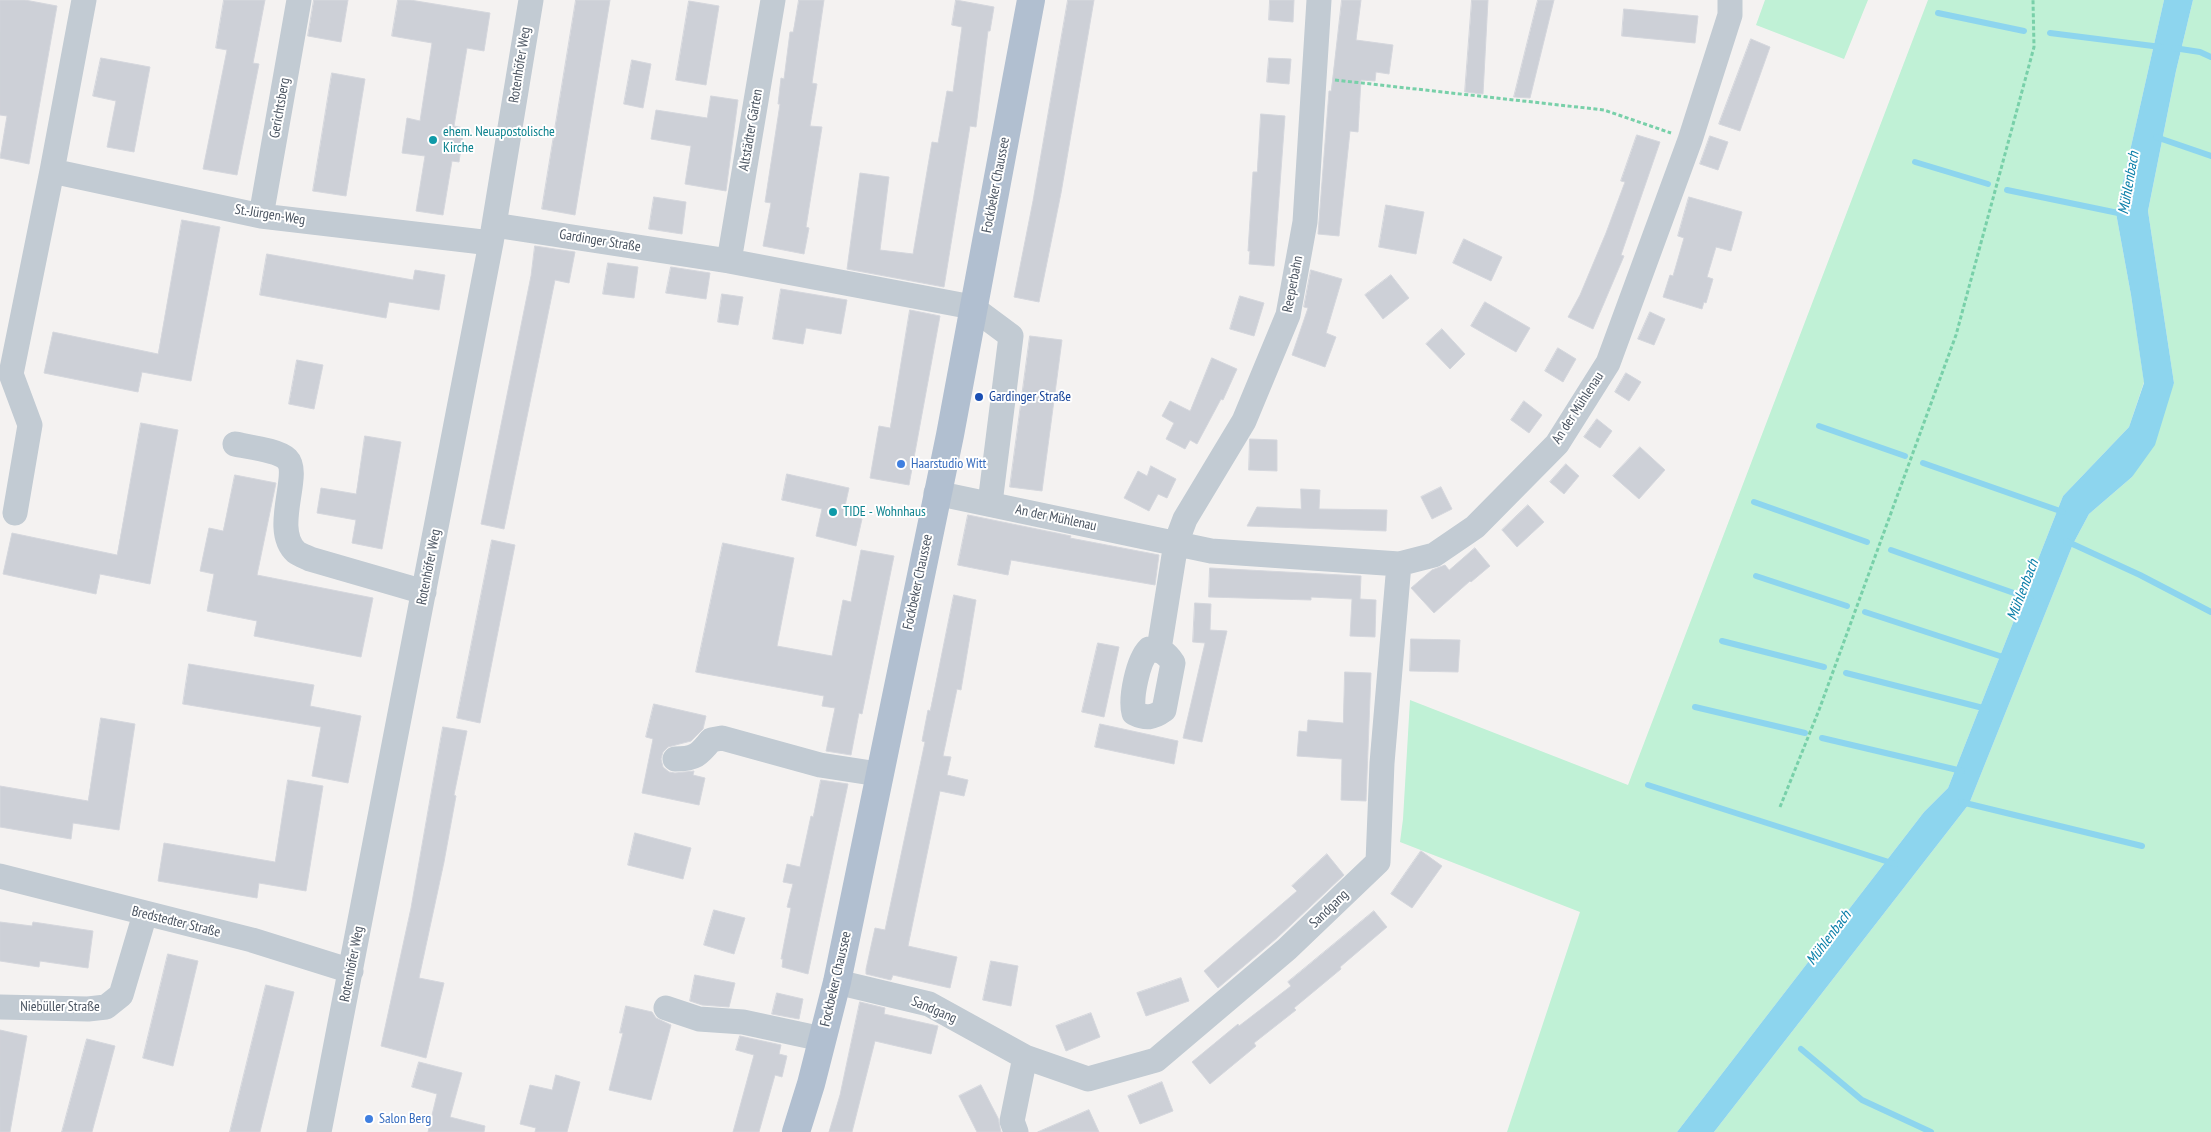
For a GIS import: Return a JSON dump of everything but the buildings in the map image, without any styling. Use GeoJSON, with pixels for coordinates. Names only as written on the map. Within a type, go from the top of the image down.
{"type":"FeatureCollection","features":[{"type":"Feature","properties":{"kind":"main road","name":"Fockbeker Chaussee"},"geometry":{"type":"LineString","coordinates":[[796,1132],[812,1084],[837,982],[936,493],[950,435],[972,307],[1031,0]]}},
{"type":"Feature","properties":{"kind":"street","name":"Gerichtsberg"},"geometry":{"type":"LineString","coordinates":[[260,216],[299,0]]}},
{"type":"Feature","properties":{"kind":"street","name":"Rotenhöfer Weg"},"geometry":{"type":"LineString","coordinates":[[319,1132],[493,234],[530,0]]}},
{"type":"Feature","properties":{"kind":"street","name":"Altstädter Gärten"},"geometry":{"type":"LineString","coordinates":[[729,261],[773,0]]}},
{"type":"Feature","properties":{"kind":"street","name":"Reeperbahn"},"geometry":{"type":"LineString","coordinates":[[1176,543],[1185,519],[1244,421],[1288,315],[1305,222],[1319,0]]}},
{"type":"Feature","properties":{"kind":"street","name":"An der Mühlenau"},"geometry":{"type":"LineString","coordinates":[[936,493],[1211,551],[1399,564],[1434,555],[1475,527],[1557,444],[1608,363],[1690,140],[1730,15],[1730,0]]}},
{"type":"Feature","properties":{"kind":"street"},"geometry":{"type":"LineString","coordinates":[[15,513],[30,425],[11,374],[52,171],[77,1]]}},
{"type":"Feature","properties":{"kind":"street","name":"St.-Jürgen-Weg"},"geometry":{"type":"LineString","coordinates":[[52,171],[260,216],[493,234]]}},
{"type":"Feature","properties":{"kind":"street","name":"Gardinger Straße"},"geometry":{"type":"LineString","coordinates":[[493,234],[729,261],[972,307]]}},
{"type":"Feature","properties":{"kind":"street"},"geometry":{"type":"LineString","coordinates":[[972,307],[1011,336],[990,503]]}},
{"type":"Feature","properties":{"kind":"street"},"geometry":{"type":"LineString","coordinates":[[235,444],[275,452],[287,459],[292,468],[285,518],[288,537],[296,552],[310,559],[424,592]]}},
{"type":"Feature","properties":{"kind":"street"},"geometry":{"type":"LineString","coordinates":[[1159,649],[1176,543]]}},
{"type":"Feature","properties":{"kind":"street","name":"Sandgang"},"geometry":{"type":"LineString","coordinates":[[837,982],[929,1004],[1025,1057],[1088,1079],[1156,1060],[1287,949],[1378,862],[1382,763],[1399,564]]}},
{"type":"Feature","properties":{"kind":"street"},"geometry":{"type":"LineString","coordinates":[[675,759],[688,759],[700,754],[711,740],[722,738],[820,765],[878,774]]}},
{"type":"Feature","properties":{"kind":"street","name":"Bredstedter Straße"},"geometry":{"type":"LineString","coordinates":[[0,876],[252,940],[351,971]]}},
{"type":"Feature","properties":{"kind":"street","name":"Niebüller Straße"},"geometry":{"type":"LineString","coordinates":[[0,1007],[88,1009],[106,1007],[121,995],[145,914]]}},
{"type":"Feature","properties":{"kind":"street"},"geometry":{"type":"LineString","coordinates":[[666,1008],[698,1019],[743,1022],[822,1039]]}},
{"type":"Feature","properties":{"kind":"street"},"geometry":{"type":"LineString","coordinates":[[1016,1132],[1012,1121],[1025,1057]]}},
{"type":"Feature","properties":{"kind":"path"},"geometry":{"type":"LineString","coordinates":[[1780,807],[1819,710],[1956,335],[2034,47],[2033,0]]}},
{"type":"Feature","properties":{"kind":"path"},"geometry":{"type":"LineString","coordinates":[[1315,78],[1604,110],[1690,140]]}},
{"type":"Feature","properties":{"kind":"green space"},"geometry":{"type":"Polygon","coordinates":[[[1765,0],[1868,0],[1844,59],[1756,25],[1765,0]]]}},
{"type":"Feature","properties":{"kind":"green space"},"geometry":{"type":"Polygon","coordinates":[[[1928,0],[2164,0],[2116,213],[2144,382],[2129,427],[2063,496],[1948,788],[1924,812],[1677,1132],[1507,1132],[1580,912],[1400,842],[1410,700],[1628,785],[1928,0]]]}},
{"type":"Feature","properties":{"kind":"green space"},"geometry":{"type":"Polygon","coordinates":[[[2193,0],[2211,0],[2211,1132],[1714,1132],[1969,804],[2073,544],[2089,514],[2132,477],[2174,383],[2148,211],[2176,71],[2193,0]]]}},
{"type":"Feature","properties":{"kind":"water","name":"Mühlenbach"},"geometry":{"type":"Polygon","coordinates":[[[2164,0],[2193,0],[2176,71],[2148,211],[2174,383],[2155,445],[2132,477],[2089,514],[2073,544],[1969,804],[1714,1132],[1677,1132],[1924,812],[1948,788],[2063,496],[2129,427],[2144,383],[2116,213],[2164,0]]]}},
{"type":"Feature","properties":{"kind":"waterway"},"geometry":{"type":"LineString","coordinates":[[1938,13],[2024,31]]}},
{"type":"Feature","properties":{"kind":"waterway"},"geometry":{"type":"LineString","coordinates":[[2050,33],[2161,47]]}},
{"type":"Feature","properties":{"kind":"waterway"},"geometry":{"type":"LineString","coordinates":[[2174,48],[2200,52],[2211,57]]}},
{"type":"Feature","properties":{"kind":"waterway"},"geometry":{"type":"LineString","coordinates":[[2156,137],[2211,156]]}},
{"type":"Feature","properties":{"kind":"waterway"},"geometry":{"type":"LineString","coordinates":[[1915,162],[1988,184]]}},
{"type":"Feature","properties":{"kind":"waterway","name":"Mühlenbach"},"geometry":{"type":"LineString","coordinates":[[2007,190],[2123,214]]}},
{"type":"Feature","properties":{"kind":"waterway"},"geometry":{"type":"LineString","coordinates":[[1819,426],[1905,456]]}},
{"type":"Feature","properties":{"kind":"waterway"},"geometry":{"type":"LineString","coordinates":[[1923,463],[2063,512]]}},
{"type":"Feature","properties":{"kind":"waterway"},"geometry":{"type":"LineString","coordinates":[[1754,502],[1867,542]]}},
{"type":"Feature","properties":{"kind":"waterway"},"geometry":{"type":"LineString","coordinates":[[2066,541],[2140,575],[2211,612]]}},
{"type":"Feature","properties":{"kind":"waterway","name":"Mühlenbach"},"geometry":{"type":"LineString","coordinates":[[1891,550],[2031,599]]}},
{"type":"Feature","properties":{"kind":"waterway"},"geometry":{"type":"LineString","coordinates":[[1756,576],[1847,606]]}},
{"type":"Feature","properties":{"kind":"waterway"},"geometry":{"type":"LineString","coordinates":[[1865,612],[2006,658]]}},
{"type":"Feature","properties":{"kind":"waterway"},"geometry":{"type":"LineString","coordinates":[[1722,641],[1824,667]]}},
{"type":"Feature","properties":{"kind":"waterway"},"geometry":{"type":"LineString","coordinates":[[1846,673],[1987,709]]}},
{"type":"Feature","properties":{"kind":"waterway"},"geometry":{"type":"LineString","coordinates":[[1695,707],[1805,733]]}},
{"type":"Feature","properties":{"kind":"waterway"},"geometry":{"type":"LineString","coordinates":[[1822,738],[1962,771]]}},
{"type":"Feature","properties":{"kind":"waterway"},"geometry":{"type":"LineString","coordinates":[[1648,785],[1895,864]]}},
{"type":"Feature","properties":{"kind":"waterway"},"geometry":{"type":"LineString","coordinates":[[1961,802],[2142,846]]}},
{"type":"Feature","properties":{"kind":"waterway"},"geometry":{"type":"LineString","coordinates":[[1801,1049],[1862,1100],[1931,1132]]}},
{"type":"Feature","properties":{"kind":"place","name":"ehem. Neuapostolische Kirche"},"geometry":{"type":"Point","coordinates":[433,140]}},
{"type":"Feature","properties":{"kind":"place","name":"Gardinger Straße"},"geometry":{"type":"Point","coordinates":[979,397]}},
{"type":"Feature","properties":{"kind":"place","name":"Haarstudio Witt"},"geometry":{"type":"Point","coordinates":[901,464]}},
{"type":"Feature","properties":{"kind":"place","name":"TIDE - Wohnhaus"},"geometry":{"type":"Point","coordinates":[833,512]}},
{"type":"Feature","properties":{"kind":"place","name":"Salon Berg"},"geometry":{"type":"Point","coordinates":[369,1119]}}]}
